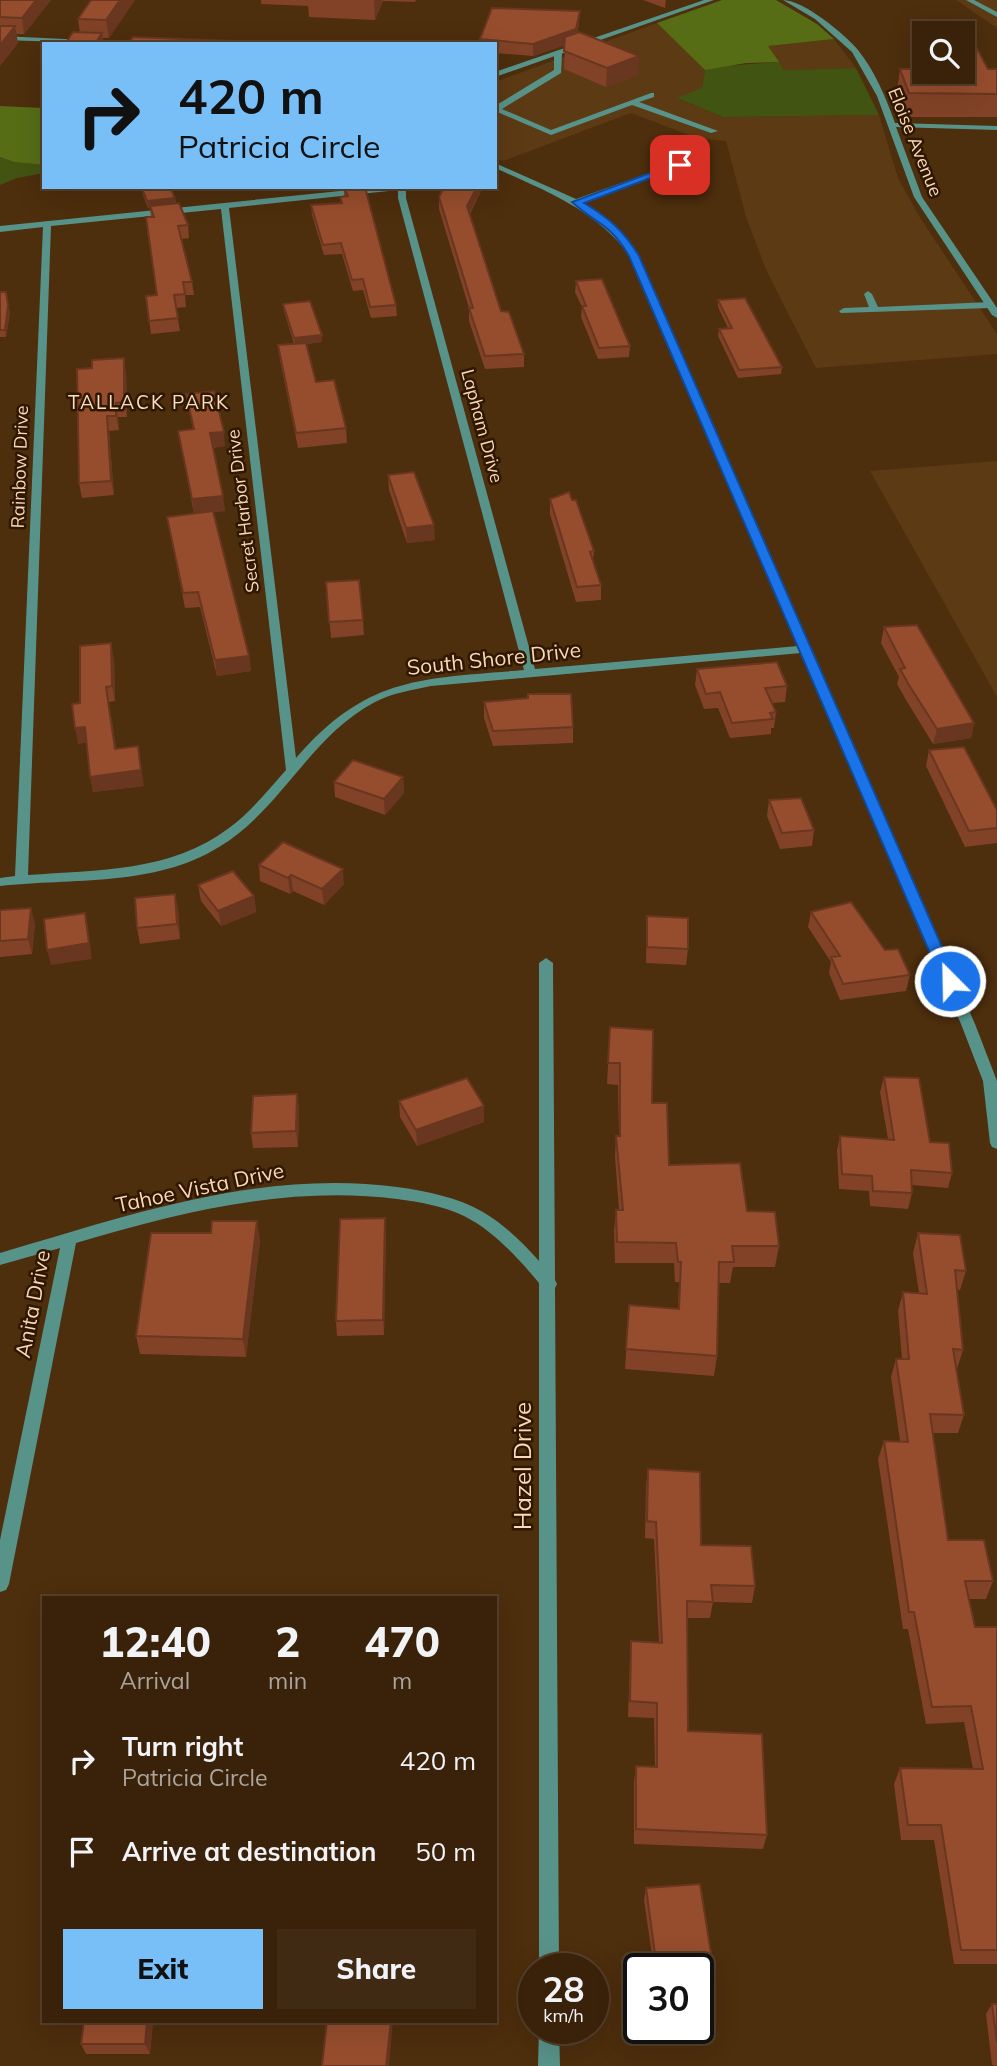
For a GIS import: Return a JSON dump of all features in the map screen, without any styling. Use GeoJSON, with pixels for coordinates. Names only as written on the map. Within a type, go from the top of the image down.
{"type":"FeatureCollection","features":[{"type":"Feature","properties":{"kind":"street"},"geometry":{"type":"LineString","coordinates":[[497,74],[711,0]]}},
{"type":"Feature","properties":{"kind":"street","name":"Eloise Avenue"},"geometry":{"type":"LineString","coordinates":[[786,0],[817,18],[855,51],[881,96],[918,197],[997,315]]}},
{"type":"Feature","properties":{"kind":"street"},"geometry":{"type":"LineString","coordinates":[[969,0],[996,14]]}},
{"type":"Feature","properties":{"kind":"street"},"geometry":{"type":"LineString","coordinates":[[0,38],[87,42]]}},
{"type":"Feature","properties":{"kind":"street"},"geometry":{"type":"LineString","coordinates":[[497,108],[558,71],[558,53]]}},
{"type":"Feature","properties":{"kind":"street"},"geometry":{"type":"LineString","coordinates":[[497,66],[511,69]]}},
{"type":"Feature","properties":{"kind":"street"},"geometry":{"type":"LineString","coordinates":[[497,109],[551,133],[651,95]]}},
{"type":"Feature","properties":{"kind":"street"},"geometry":{"type":"LineString","coordinates":[[632,102],[714,131]]}},
{"type":"Feature","properties":{"kind":"street"},"geometry":{"type":"LineString","coordinates":[[891,125],[997,128]]}},
{"type":"Feature","properties":{"kind":"street"},"geometry":{"type":"LineString","coordinates":[[576,202],[706,156]]}},
{"type":"Feature","properties":{"kind":"street"},"geometry":{"type":"LineString","coordinates":[[497,166],[576,202],[605,219],[622,236],[634,256],[993,1082],[997,1143]]}},
{"type":"Feature","properties":{"kind":"street"},"geometry":{"type":"LineString","coordinates":[[0,229],[393,189]]}},
{"type":"Feature","properties":{"kind":"street","name":"Lapham Drive"},"geometry":{"type":"LineString","coordinates":[[403,189],[402,198],[530,673]]}},
{"type":"Feature","properties":{"kind":"street","name":"Secret Harbor Drive"},"geometry":{"type":"LineString","coordinates":[[225,205],[292,771]]}},
{"type":"Feature","properties":{"kind":"street","name":"Rainbow Drive"},"geometry":{"type":"LineString","coordinates":[[21,879],[47,224]]}},
{"type":"Feature","properties":{"kind":"street"},"geometry":{"type":"LineString","coordinates":[[867,294],[875,310]]}},
{"type":"Feature","properties":{"kind":"street"},"geometry":{"type":"LineString","coordinates":[[844,312],[990,305]]}},
{"type":"Feature","properties":{"kind":"street","name":"South Shore Drive"},"geometry":{"type":"LineString","coordinates":[[0,882],[143,869],[178,861],[214,845],[263,805],[348,714],[396,690],[431,682],[805,649]]}},
{"type":"Feature","properties":{"kind":"street","name":"Hazel Drive"},"geometry":{"type":"LineString","coordinates":[[546,963],[549,1953]]}},
{"type":"Feature","properties":{"kind":"street","name":"Tahoe Vista Drive"},"geometry":{"type":"LineString","coordinates":[[0,1259],[269,1191],[328,1187],[382,1189],[439,1200],[484,1219],[520,1250],[549,1284]]}},
{"type":"Feature","properties":{"kind":"street","name":"Anita Drive"},"geometry":{"type":"LineString","coordinates":[[0,1584],[69,1240]]}},
{"type":"Feature","properties":{"kind":"street"},"geometry":{"type":"LineString","coordinates":[[549,2044],[549,2066]]}},
{"type":"Feature","properties":{"kind":"shaded area"},"geometry":{"type":"Polygon","coordinates":[[[956,0],[997,0],[997,28],[956,0]]]}},
{"type":"Feature","properties":{"kind":"shaded area"},"geometry":{"type":"Polygon","coordinates":[[[657,23],[705,70],[702,88],[679,99],[723,117],[879,115],[898,178],[919,216],[997,334],[997,354],[816,368],[767,272],[746,217],[726,141],[697,138],[631,113],[503,161],[497,159],[497,81],[657,23]]]}},
{"type":"Feature","properties":{"kind":"shaded area"},"geometry":{"type":"Polygon","coordinates":[[[834,39],[856,68],[784,70],[767,46],[834,39]]]}},
{"type":"Feature","properties":{"kind":"shaded area"},"geometry":{"type":"Polygon","coordinates":[[[997,461],[997,697],[870,471],[997,461]]]}},
{"type":"Feature","properties":{"kind":"green space"},"geometry":{"type":"Polygon","coordinates":[[[722,0],[776,0],[817,24],[834,39],[768,46],[779,62],[746,63],[705,70],[657,23],[722,0]]]}},
{"type":"Feature","properties":{"kind":"green space"},"geometry":{"type":"Polygon","coordinates":[[[779,62],[784,70],[856,68],[879,115],[723,117],[677,98],[702,88],[705,70],[712,67],[779,62]]]}},
{"type":"Feature","properties":{"kind":"green space"},"geometry":{"type":"Polygon","coordinates":[[[0,106],[42,108],[42,165],[14,162],[0,157],[0,106]]]}},
{"type":"Feature","properties":{"kind":"green space"},"geometry":{"type":"Polygon","coordinates":[[[0,157],[14,162],[42,165],[42,173],[17,178],[0,185],[0,157]]]}},
{"type":"Feature","properties":{"kind":"building"},"geometry":{"type":"Polygon","coordinates":[[[0,0],[36,0],[22,18],[0,17],[0,0]]]}},
{"type":"Feature","properties":{"kind":"building"},"geometry":{"type":"Polygon","coordinates":[[[91,0],[120,0],[106,20],[78,19],[91,0]]]}},
{"type":"Feature","properties":{"kind":"building"},"geometry":{"type":"Polygon","coordinates":[[[492,8],[580,11],[576,29],[533,44],[480,39],[492,8]]]}},
{"type":"Feature","properties":{"kind":"building"},"geometry":{"type":"Polygon","coordinates":[[[0,26],[15,26],[0,45],[0,26]]]}},
{"type":"Feature","properties":{"kind":"building"},"geometry":{"type":"Polygon","coordinates":[[[73,32],[102,33],[96,42],[66,42],[73,32]]]}},
{"type":"Feature","properties":{"kind":"building"},"geometry":{"type":"Polygon","coordinates":[[[579,32],[639,56],[607,68],[564,51],[565,37],[579,32]]]}},
{"type":"Feature","properties":{"kind":"building"},"geometry":{"type":"Polygon","coordinates":[[[133,37],[231,41],[230,42],[129,42],[133,37]]]}},
{"type":"Feature","properties":{"kind":"building"},"geometry":{"type":"Polygon","coordinates":[[[975,45],[988,69],[997,69],[997,94],[909,93],[900,69],[912,69],[912,84],[975,84],[975,45]]]}},
{"type":"Feature","properties":{"kind":"building"},"geometry":{"type":"Polygon","coordinates":[[[142,189],[171,189],[175,198],[147,201],[142,189]]]}},
{"type":"Feature","properties":{"kind":"building"},"geometry":{"type":"Polygon","coordinates":[[[344,189],[366,189],[396,305],[370,307],[363,279],[352,280],[341,243],[323,245],[311,205],[342,203],[340,197],[348,196],[344,189]]]}},
{"type":"Feature","properties":{"kind":"building"},"geometry":{"type":"Polygon","coordinates":[[[443,189],[476,189],[467,206],[501,311],[509,312],[524,354],[485,356],[439,197],[443,189]]]}},
{"type":"Feature","properties":{"kind":"building"},"geometry":{"type":"Polygon","coordinates":[[[179,203],[188,225],[178,226],[192,282],[183,282],[185,294],[174,295],[178,318],[149,321],[146,296],[157,295],[146,217],[154,217],[150,206],[179,203]]]}},
{"type":"Feature","properties":{"kind":"building"},"geometry":{"type":"Polygon","coordinates":[[[602,279],[630,346],[599,348],[582,306],[586,306],[576,281],[602,279]]]}},
{"type":"Feature","properties":{"kind":"building"},"geometry":{"type":"Polygon","coordinates":[[[0,292],[6,292],[8,305],[5,330],[0,330],[0,292]]]}},
{"type":"Feature","properties":{"kind":"building"},"geometry":{"type":"Polygon","coordinates":[[[745,298],[782,367],[739,370],[719,329],[732,328],[718,300],[745,298]]]}},
{"type":"Feature","properties":{"kind":"building"},"geometry":{"type":"Polygon","coordinates":[[[310,301],[322,335],[294,338],[283,304],[310,301]]]}},
{"type":"Feature","properties":{"kind":"building"},"geometry":{"type":"Polygon","coordinates":[[[306,343],[316,382],[334,380],[346,428],[296,433],[278,345],[306,343]]]}},
{"type":"Feature","properties":{"kind":"building"},"geometry":{"type":"Polygon","coordinates":[[[124,358],[124,402],[116,403],[116,416],[107,416],[111,481],[79,483],[77,369],[92,368],[92,360],[124,358]]]}},
{"type":"Feature","properties":{"kind":"building"},"geometry":{"type":"Polygon","coordinates":[[[214,391],[224,432],[210,433],[223,496],[192,499],[178,431],[194,429],[186,394],[214,391]]]}},
{"type":"Feature","properties":{"kind":"building"},"geometry":{"type":"Polygon","coordinates":[[[414,472],[434,525],[406,528],[388,475],[414,472]]]}},
{"type":"Feature","properties":{"kind":"building"},"geometry":{"type":"Polygon","coordinates":[[[569,492],[572,500],[576,500],[594,551],[590,552],[601,585],[577,587],[550,499],[569,492]]]}},
{"type":"Feature","properties":{"kind":"building"},"geometry":{"type":"Polygon","coordinates":[[[213,511],[249,656],[215,660],[198,592],[183,593],[167,517],[213,511]]]}},
{"type":"Feature","properties":{"kind":"building"},"geometry":{"type":"Polygon","coordinates":[[[359,580],[363,620],[329,622],[326,582],[359,580]]]}},
{"type":"Feature","properties":{"kind":"building"},"geometry":{"type":"Polygon","coordinates":[[[917,625],[974,723],[937,729],[909,685],[900,669],[905,668],[884,627],[917,625]]]}},
{"type":"Feature","properties":{"kind":"building"},"geometry":{"type":"Polygon","coordinates":[[[111,643],[112,686],[106,687],[115,749],[138,746],[141,770],[90,777],[85,727],[75,728],[72,704],[80,703],[80,646],[111,643]]]}},
{"type":"Feature","properties":{"kind":"building"},"geometry":{"type":"Polygon","coordinates":[[[777,662],[787,686],[765,688],[776,712],[770,713],[773,719],[732,723],[720,692],[706,694],[697,669],[777,662]]]}},
{"type":"Feature","properties":{"kind":"building"},"geometry":{"type":"Polygon","coordinates":[[[528,694],[571,694],[573,727],[493,731],[484,702],[528,698],[528,694]]]}},
{"type":"Feature","properties":{"kind":"building"},"geometry":{"type":"Polygon","coordinates":[[[964,747],[997,810],[997,828],[969,831],[929,750],[964,747]]]}},
{"type":"Feature","properties":{"kind":"building"},"geometry":{"type":"Polygon","coordinates":[[[353,760],[403,777],[384,799],[334,782],[353,760]]]}},
{"type":"Feature","properties":{"kind":"building"},"geometry":{"type":"Polygon","coordinates":[[[801,798],[814,830],[782,833],[769,800],[801,798]]]}},
{"type":"Feature","properties":{"kind":"building"},"geometry":{"type":"Polygon","coordinates":[[[283,842],[343,869],[322,889],[259,865],[283,842]]]}},
{"type":"Feature","properties":{"kind":"building"},"geometry":{"type":"Polygon","coordinates":[[[233,871],[254,896],[218,911],[198,885],[233,871]]]}},
{"type":"Feature","properties":{"kind":"building"},"geometry":{"type":"Polygon","coordinates":[[[175,894],[177,924],[137,928],[135,898],[175,894]]]}},
{"type":"Feature","properties":{"kind":"building"},"geometry":{"type":"Polygon","coordinates":[[[851,902],[885,950],[898,949],[910,975],[843,984],[831,957],[840,956],[811,912],[851,902]]]}},
{"type":"Feature","properties":{"kind":"building"},"geometry":{"type":"Polygon","coordinates":[[[31,908],[28,939],[0,941],[0,910],[31,908]]]}},
{"type":"Feature","properties":{"kind":"building"},"geometry":{"type":"Polygon","coordinates":[[[85,913],[89,943],[47,950],[44,919],[85,913]]]}},
{"type":"Feature","properties":{"kind":"building"},"geometry":{"type":"Polygon","coordinates":[[[647,916],[688,918],[688,949],[647,947],[647,916]]]}},
{"type":"Feature","properties":{"kind":"building"},"geometry":{"type":"Polygon","coordinates":[[[610,1027],[653,1030],[652,1103],[667,1103],[669,1165],[740,1163],[747,1211],[775,1212],[779,1246],[732,1246],[734,1262],[719,1262],[717,1356],[626,1349],[629,1305],[679,1309],[681,1262],[678,1262],[676,1243],[617,1242],[616,1210],[623,1210],[616,1136],[620,1136],[620,1063],[608,1063],[610,1027]]]}},
{"type":"Feature","properties":{"kind":"building"},"geometry":{"type":"Polygon","coordinates":[[[884,1077],[919,1078],[930,1142],[949,1143],[952,1173],[911,1170],[912,1193],[873,1191],[872,1176],[842,1174],[840,1136],[894,1140],[884,1077]]]}},
{"type":"Feature","properties":{"kind":"building"},"geometry":{"type":"Polygon","coordinates":[[[467,1078],[484,1106],[416,1130],[399,1101],[467,1078]]]}},
{"type":"Feature","properties":{"kind":"building"},"geometry":{"type":"Polygon","coordinates":[[[297,1094],[296,1131],[251,1133],[253,1096],[297,1094]]]}},
{"type":"Feature","properties":{"kind":"building"},"geometry":{"type":"Polygon","coordinates":[[[385,1218],[383,1320],[336,1321],[340,1219],[385,1218]]]}},
{"type":"Feature","properties":{"kind":"building"},"geometry":{"type":"Polygon","coordinates":[[[212,1221],[257,1221],[243,1339],[136,1336],[151,1233],[211,1233],[212,1221]]]}},
{"type":"Feature","properties":{"kind":"building"},"geometry":{"type":"Polygon","coordinates":[[[918,1233],[960,1235],[966,1271],[955,1270],[963,1350],[953,1349],[964,1415],[930,1414],[948,1540],[984,1540],[993,1581],[965,1581],[975,1627],[997,1627],[997,1950],[961,1950],[941,1825],[908,1825],[900,1768],[983,1769],[971,1706],[932,1707],[914,1612],[909,1612],[884,1441],[908,1442],[896,1359],[909,1359],[903,1292],[927,1294],[918,1233]]]}},
{"type":"Feature","properties":{"kind":"building"},"geometry":{"type":"Polygon","coordinates":[[[648,1469],[700,1472],[701,1545],[751,1546],[755,1586],[711,1585],[713,1602],[687,1601],[688,1731],[762,1734],[767,1835],[636,1829],[636,1766],[657,1767],[657,1703],[630,1701],[631,1641],[662,1643],[656,1522],[647,1521],[648,1469]]]}},
{"type":"Feature","properties":{"kind":"building"},"geometry":{"type":"Polygon","coordinates":[[[700,1884],[711,1953],[655,1953],[646,1888],[700,1884]]]}},
{"type":"Feature","properties":{"kind":"building"},"geometry":{"type":"Polygon","coordinates":[[[992,2004],[997,2004],[997,2042],[992,2004]]]}},
{"type":"Feature","properties":{"kind":"building"},"geometry":{"type":"Polygon","coordinates":[[[84,2023],[147,2023],[145,2044],[81,2044],[84,2023]]]}},
{"type":"Feature","properties":{"kind":"building"},"geometry":{"type":"Polygon","coordinates":[[[327,2023],[391,2023],[386,2066],[322,2066],[327,2023]]]}},
{"type":"Feature","properties":{"kind":"district","name":"TALLACK PARK"},"geometry":{"type":"Point","coordinates":[149,402]}},
{"type":"Feature","properties":{"kind":"route"},"geometry":{"type":"LineString","coordinates":[[680,165],[576,202],[605,219],[622,236],[634,256],[950,981]]}}]}
